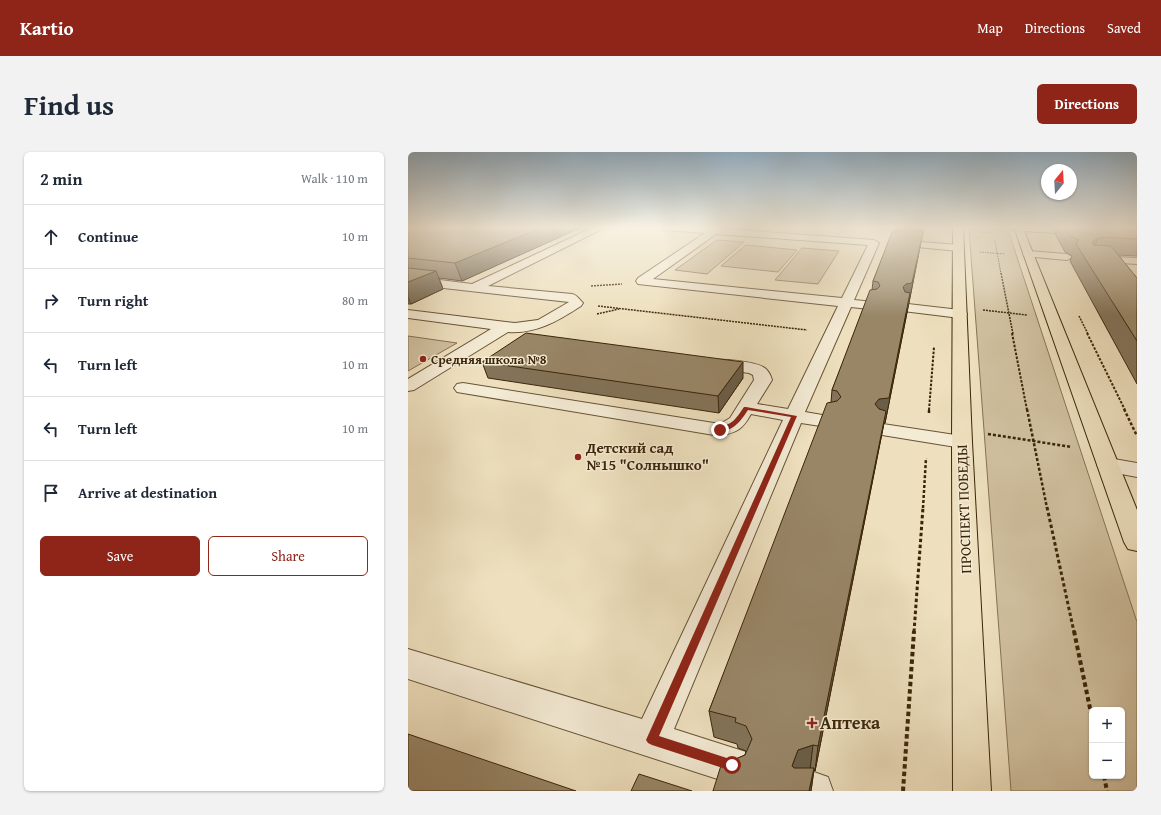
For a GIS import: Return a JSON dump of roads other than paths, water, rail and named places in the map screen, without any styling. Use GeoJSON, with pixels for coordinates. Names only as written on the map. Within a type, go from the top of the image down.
{"type":"FeatureCollection","features":[{"type":"Feature","properties":{"kind":"main road","name":"ПРОСПЕКТ ПОБЕДЫ"},"geometry":{"type":"LineString","coordinates":[[959,257],[962,436],[972,791]]}},
{"type":"Feature","properties":{"kind":"main road"},"geometry":{"type":"LineString","coordinates":[[1029,257],[1137,542]]}},
{"type":"Feature","properties":{"kind":"lane"},"geometry":{"type":"LineString","coordinates":[[474,288],[539,257]]}},
{"type":"Feature","properties":{"kind":"lane"},"geometry":{"type":"LineString","coordinates":[[677,257],[642,281],[869,304]]}},
{"type":"Feature","properties":{"kind":"lane"},"geometry":{"type":"LineString","coordinates":[[652,740],[794,416],[846,302],[871,257]]}},
{"type":"Feature","properties":{"kind":"lane"},"geometry":{"type":"LineString","coordinates":[[1092,259],[1137,261]]}},
{"type":"Feature","properties":{"kind":"lane"},"geometry":{"type":"LineString","coordinates":[[1122,261],[1132,273]]}},
{"type":"Feature","properties":{"kind":"lane"},"geometry":{"type":"LineString","coordinates":[[408,280],[574,301],[545,322],[522,328],[408,314]]}},
{"type":"Feature","properties":{"kind":"lane"},"geometry":{"type":"LineString","coordinates":[[908,308],[936,311],[960,311]]}},
{"type":"Feature","properties":{"kind":"lane"},"geometry":{"type":"LineString","coordinates":[[408,386],[505,327]]}},
{"type":"Feature","properties":{"kind":"lane"},"geometry":{"type":"LineString","coordinates":[[463,388],[720,430],[731,427],[737,422],[746,408],[763,380],[762,376],[759,371],[753,369],[698,362]]}},
{"type":"Feature","properties":{"kind":"lane"},"geometry":{"type":"LineString","coordinates":[[746,408],[827,421]]}},
{"type":"Feature","properties":{"kind":"lane"},"geometry":{"type":"LineString","coordinates":[[883,430],[928,437],[962,436]]}},
{"type":"Feature","properties":{"kind":"lane"},"geometry":{"type":"LineString","coordinates":[[1105,458],[1137,470]]}},
{"type":"Feature","properties":{"kind":"lane"},"geometry":{"type":"LineString","coordinates":[[408,664],[732,765]]}},
{"type":"Feature","properties":{"kind":"place","name":"Средняя школа №8"},"geometry":{"type":"Point","coordinates":[423,359]}},
{"type":"Feature","properties":{"kind":"place","name":"Детский сад №15 \"Солнышко\""},"geometry":{"type":"Point","coordinates":[578,457]}},
{"type":"Feature","properties":{"kind":"place","name":"Аптека"},"geometry":{"type":"Point","coordinates":[812,723]}}]}
